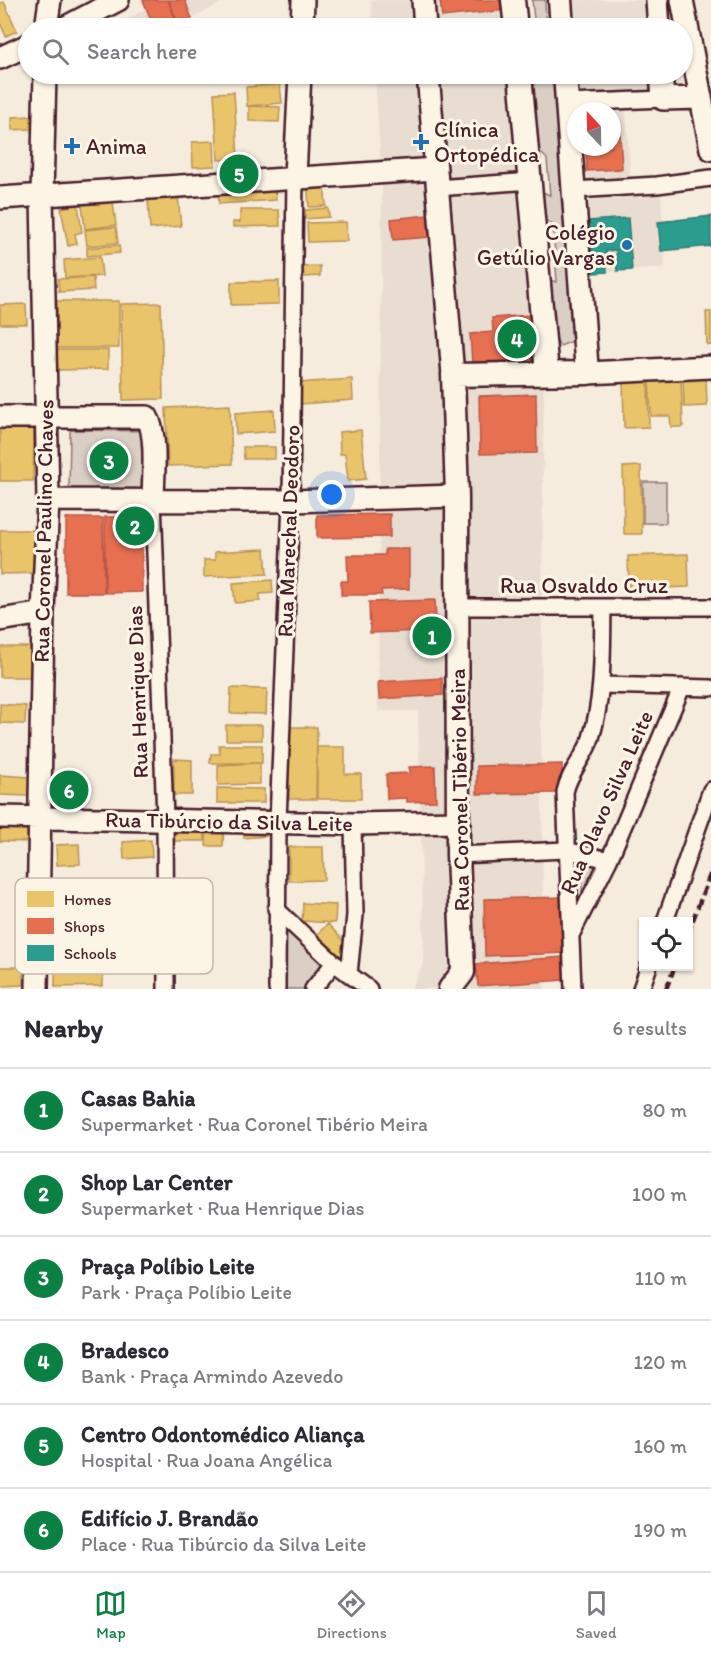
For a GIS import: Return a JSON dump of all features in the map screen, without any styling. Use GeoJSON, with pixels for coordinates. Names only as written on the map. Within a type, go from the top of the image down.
{"type":"FeatureCollection","features":[{"type":"Feature","properties":{"kind":"main road"},"geometry":{"type":"LineString","coordinates":[[513,0],[515,18]]}},
{"type":"Feature","properties":{"kind":"main road"},"geometry":{"type":"LineString","coordinates":[[560,0],[561,18]]}},
{"type":"Feature","properties":{"kind":"main road"},"geometry":{"type":"LineString","coordinates":[[521,84],[547,373]]}},
{"type":"Feature","properties":{"kind":"main road"},"geometry":{"type":"LineString","coordinates":[[567,84],[568,102]]}},
{"type":"Feature","properties":{"kind":"main road"},"geometry":{"type":"LineString","coordinates":[[453,375],[587,373],[572,156]]}},
{"type":"Feature","properties":{"kind":"main road","name":"Rua Coronel Tibério Meira"},"geometry":{"type":"LineString","coordinates":[[453,375],[457,496],[459,983]]}},
{"type":"Feature","properties":{"kind":"street"},"geometry":{"type":"LineString","coordinates":[[47,18],[50,0]]}},
{"type":"Feature","properties":{"kind":"street"},"geometry":{"type":"LineString","coordinates":[[83,18],[118,0]]}},
{"type":"Feature","properties":{"kind":"street"},"geometry":{"type":"LineString","coordinates":[[302,18],[303,0]]}},
{"type":"Feature","properties":{"kind":"street"},"geometry":{"type":"LineString","coordinates":[[423,0],[424,18]]}},
{"type":"Feature","properties":{"kind":"street"},"geometry":{"type":"LineString","coordinates":[[657,0],[658,18]]}},
{"type":"Feature","properties":{"kind":"street"},"geometry":{"type":"LineString","coordinates":[[682,0],[685,18]]}},
{"type":"Feature","properties":{"kind":"street"},"geometry":{"type":"LineString","coordinates":[[0,58],[18,50]]}},
{"type":"Feature","properties":{"kind":"street"},"geometry":{"type":"LineString","coordinates":[[693,60],[711,149]]}},
{"type":"Feature","properties":{"kind":"street","name":"Rua Coronel Paulino Chaves"},"geometry":{"type":"LineString","coordinates":[[38,878],[43,613],[48,500],[42,195],[45,84]]}},
{"type":"Feature","properties":{"kind":"street","name":"Rua Marechal Deodoro"},"geometry":{"type":"LineString","coordinates":[[277,989],[278,821],[291,501],[295,177],[300,84]]}},
{"type":"Feature","properties":{"kind":"street"},"geometry":{"type":"LineString","coordinates":[[429,84],[453,375]]}},
{"type":"Feature","properties":{"kind":"street"},"geometry":{"type":"LineString","coordinates":[[662,84],[663,99]]}},
{"type":"Feature","properties":{"kind":"street"},"geometry":{"type":"LineString","coordinates":[[592,102],[700,98]]}},
{"type":"Feature","properties":{"kind":"street"},"geometry":{"type":"LineString","coordinates":[[0,198],[121,192],[295,177],[531,181]]}},
{"type":"Feature","properties":{"kind":"street"},"geometry":{"type":"LineString","coordinates":[[574,190],[657,185],[711,178]]}},
{"type":"Feature","properties":{"kind":"street"},"geometry":{"type":"LineString","coordinates":[[587,373],[711,367]]}},
{"type":"Feature","properties":{"kind":"street"},"geometry":{"type":"LineString","coordinates":[[0,417],[147,417],[153,451],[153,501]]}},
{"type":"Feature","properties":{"kind":"street"},"geometry":{"type":"LineString","coordinates":[[48,500],[291,501],[457,496]]}},
{"type":"Feature","properties":{"kind":"street","name":"Rua Henrique Dias"},"geometry":{"type":"LineString","coordinates":[[153,501],[165,878]]}},
{"type":"Feature","properties":{"kind":"street","name":"Rua Osvaldo Cruz"},"geometry":{"type":"LineString","coordinates":[[457,607],[711,607]]}},
{"type":"Feature","properties":{"kind":"street"},"geometry":{"type":"LineString","coordinates":[[573,989],[565,850],[565,792],[567,782],[591,739],[601,685],[603,608]]}},
{"type":"Feature","properties":{"kind":"street"},"geometry":{"type":"LineString","coordinates":[[0,620],[43,613]]}},
{"type":"Feature","properties":{"kind":"street"},"geometry":{"type":"LineString","coordinates":[[601,685],[711,688]]}},
{"type":"Feature","properties":{"kind":"street","name":"Rua Olavo Silva Leite"},"geometry":{"type":"LineString","coordinates":[[571,935],[609,860],[682,687]]}},
{"type":"Feature","properties":{"kind":"street"},"geometry":{"type":"LineString","coordinates":[[666,917],[711,790]]}},
{"type":"Feature","properties":{"kind":"street","name":"Rua Tibúrcio da Silva Leite"},"geometry":{"type":"LineString","coordinates":[[0,817],[165,818],[353,824],[459,822]]}},
{"type":"Feature","properties":{"kind":"street"},"geometry":{"type":"LineString","coordinates":[[349,974],[354,915],[353,824]]}},
{"type":"Feature","properties":{"kind":"street"},"geometry":{"type":"LineString","coordinates":[[458,855],[565,850],[609,860]]}},
{"type":"Feature","properties":{"kind":"street"},"geometry":{"type":"LineString","coordinates":[[276,909],[334,963],[369,989]]}},
{"type":"Feature","properties":{"kind":"street"},"geometry":{"type":"LineString","coordinates":[[313,989],[334,963]]}},
{"type":"Feature","properties":{"kind":"street"},"geometry":{"type":"LineString","coordinates":[[641,989],[647,971]]}},
{"type":"Feature","properties":{"kind":"street","name":"Rua Coronel Paulino Chaves"},"geometry":{"type":"LineString","coordinates":[[37,974],[37,989]]}},
{"type":"Feature","properties":{"kind":"street","name":"Rua Henrique Dias"},"geometry":{"type":"LineString","coordinates":[[166,974],[166,989]]}},
{"type":"Feature","properties":{"kind":"shaded area"},"geometry":{"type":"Polygon","coordinates":[[[162,0],[226,0],[193,18],[129,18],[162,0]]]}},
{"type":"Feature","properties":{"kind":"shaded area"},"geometry":{"type":"Polygon","coordinates":[[[371,0],[507,0],[509,18],[372,18],[371,0]]]}},
{"type":"Feature","properties":{"kind":"shaded area"},"geometry":{"type":"Polygon","coordinates":[[[532,0],[545,0],[546,18],[534,18],[532,0]]]}},
{"type":"Feature","properties":{"kind":"shaded area"},"geometry":{"type":"Polygon","coordinates":[[[567,0],[650,0],[651,18],[568,18],[567,0]]]}},
{"type":"Feature","properties":{"kind":"shaded area"},"geometry":{"type":"Polygon","coordinates":[[[376,84],[516,84],[544,366],[541,726],[544,989],[411,989],[424,963],[418,711],[378,711],[382,185],[376,84]]]}},
{"type":"Feature","properties":{"kind":"shaded area"},"geometry":{"type":"Polygon","coordinates":[[[531,84],[560,84],[575,334],[573,341],[560,346],[553,333],[548,280],[557,282],[553,225],[543,219],[540,191],[550,195],[547,159],[536,148],[531,84]]]}},
{"type":"Feature","properties":{"kind":"shaded area"},"geometry":{"type":"Polygon","coordinates":[[[574,84],[656,84],[658,107],[626,108],[631,188],[582,191],[580,156],[621,156],[621,102],[575,102],[574,84]]]}},
{"type":"Feature","properties":{"kind":"shaded area","name":"Colégio Getúlio Vargas"},"geometry":{"type":"Polygon","coordinates":[[[661,196],[665,268],[593,273],[588,200],[661,196]]]}},
{"type":"Feature","properties":{"kind":"shaded area"},"geometry":{"type":"Polygon","coordinates":[[[70,430],[149,431],[148,492],[69,492],[70,430]]]}},
{"type":"Feature","properties":{"kind":"shaded area"},"geometry":{"type":"Polygon","coordinates":[[[643,482],[666,482],[666,523],[643,523],[643,482]]]}},
{"type":"Feature","properties":{"kind":"shaded area"},"geometry":{"type":"Polygon","coordinates":[[[581,862],[610,869],[583,920],[581,862]]]}},
{"type":"Feature","properties":{"kind":"shaded area"},"geometry":{"type":"Polygon","coordinates":[[[281,922],[329,962],[307,989],[280,989],[281,922]]]}},
{"type":"Feature","properties":{"kind":"building: Homes"},"geometry":{"type":"Polygon","coordinates":[[[4,2],[17,31],[6,36],[0,23],[0,3],[4,2]]]}},
{"type":"Feature","properties":{"kind":"building: Homes"},"geometry":{"type":"Polygon","coordinates":[[[280,84],[282,103],[247,106],[246,87],[280,84]]]}},
{"type":"Feature","properties":{"kind":"building: Homes"},"geometry":{"type":"Polygon","coordinates":[[[234,92],[238,159],[218,160],[214,93],[234,92]]]}},
{"type":"Feature","properties":{"kind":"building: Homes"},"geometry":{"type":"Polygon","coordinates":[[[249,106],[280,107],[279,122],[249,121],[249,106]]]}},
{"type":"Feature","properties":{"kind":"building: Homes"},"geometry":{"type":"Polygon","coordinates":[[[31,116],[32,129],[12,130],[12,117],[31,116]]]}},
{"type":"Feature","properties":{"kind":"building: Homes"},"geometry":{"type":"Polygon","coordinates":[[[214,141],[215,166],[193,167],[192,142],[214,141]]]}},
{"type":"Feature","properties":{"kind":"building: Homes"},"geometry":{"type":"Polygon","coordinates":[[[324,180],[326,206],[309,207],[307,181],[324,180]]]}},
{"type":"Feature","properties":{"kind":"building: Homes"},"geometry":{"type":"Polygon","coordinates":[[[275,182],[276,200],[219,204],[218,187],[275,182]]]}},
{"type":"Feature","properties":{"kind":"building: Homes"},"geometry":{"type":"Polygon","coordinates":[[[178,196],[181,226],[150,229],[148,199],[178,196]]]}},
{"type":"Feature","properties":{"kind":"building: Homes"},"geometry":{"type":"Polygon","coordinates":[[[113,202],[116,225],[85,229],[82,205],[113,202]]]}},
{"type":"Feature","properties":{"kind":"building: Homes"},"geometry":{"type":"Polygon","coordinates":[[[78,205],[82,232],[75,234],[77,244],[68,246],[61,208],[78,205]]]}},
{"type":"Feature","properties":{"kind":"building: Homes"},"geometry":{"type":"Polygon","coordinates":[[[328,208],[329,217],[305,219],[305,210],[328,208]]]}},
{"type":"Feature","properties":{"kind":"building: Homes"},"geometry":{"type":"Polygon","coordinates":[[[240,210],[279,210],[280,226],[233,227],[233,222],[240,222],[240,210]]]}},
{"type":"Feature","properties":{"kind":"building: Homes"},"geometry":{"type":"Polygon","coordinates":[[[346,222],[347,241],[308,242],[307,223],[346,222]]]}},
{"type":"Feature","properties":{"kind":"building: Homes"},"geometry":{"type":"Polygon","coordinates":[[[116,227],[118,243],[87,246],[85,230],[116,227]]]}},
{"type":"Feature","properties":{"kind":"building: Homes"},"geometry":{"type":"Polygon","coordinates":[[[119,245],[120,253],[87,256],[87,248],[119,245]]]}},
{"type":"Feature","properties":{"kind":"building: Homes"},"geometry":{"type":"Polygon","coordinates":[[[100,257],[102,276],[65,278],[64,260],[100,257]]]}},
{"type":"Feature","properties":{"kind":"building: Homes"},"geometry":{"type":"Polygon","coordinates":[[[320,266],[320,276],[304,277],[303,267],[320,266]]]}},
{"type":"Feature","properties":{"kind":"building: Homes"},"geometry":{"type":"Polygon","coordinates":[[[93,277],[94,290],[59,292],[58,279],[93,277]]]}},
{"type":"Feature","properties":{"kind":"building: Homes"},"geometry":{"type":"Polygon","coordinates":[[[279,281],[279,304],[231,305],[231,282],[279,281]]]}},
{"type":"Feature","properties":{"kind":"building: Homes"},"geometry":{"type":"Polygon","coordinates":[[[57,301],[119,301],[119,348],[57,348],[57,301]]]}},
{"type":"Feature","properties":{"kind":"building: Homes"},"geometry":{"type":"Polygon","coordinates":[[[161,303],[163,399],[123,400],[121,304],[161,303]]]}},
{"type":"Feature","properties":{"kind":"building: Homes"},"geometry":{"type":"Polygon","coordinates":[[[26,304],[27,324],[0,324],[0,305],[26,304]]]}},
{"type":"Feature","properties":{"kind":"building: Homes"},"geometry":{"type":"Polygon","coordinates":[[[706,312],[711,312],[711,345],[707,345],[706,312]]]}},
{"type":"Feature","properties":{"kind":"building: Homes"},"geometry":{"type":"Polygon","coordinates":[[[57,350],[108,350],[108,369],[57,370],[57,350]]]}},
{"type":"Feature","properties":{"kind":"building: Homes"},"geometry":{"type":"Polygon","coordinates":[[[706,377],[707,406],[684,407],[683,378],[706,377]]]}},
{"type":"Feature","properties":{"kind":"building: Homes"},"geometry":{"type":"Polygon","coordinates":[[[648,378],[649,427],[624,428],[623,379],[648,378]]]}},
{"type":"Feature","properties":{"kind":"building: Homes"},"geometry":{"type":"Polygon","coordinates":[[[352,379],[353,400],[300,404],[298,383],[352,379]]]}},
{"type":"Feature","properties":{"kind":"building: Homes"},"geometry":{"type":"Polygon","coordinates":[[[681,380],[683,427],[671,427],[670,416],[651,416],[649,382],[681,380]]]}},
{"type":"Feature","properties":{"kind":"building: Homes"},"geometry":{"type":"Polygon","coordinates":[[[230,405],[232,464],[168,466],[166,408],[230,405]]]}},
{"type":"Feature","properties":{"kind":"building: Homes"},"geometry":{"type":"Polygon","coordinates":[[[274,410],[275,431],[236,434],[235,413],[274,410]]]}},
{"type":"Feature","properties":{"kind":"building: Homes"},"geometry":{"type":"Polygon","coordinates":[[[34,425],[33,481],[0,481],[0,426],[34,425]]]}},
{"type":"Feature","properties":{"kind":"building: Homes"},"geometry":{"type":"Polygon","coordinates":[[[361,430],[366,479],[348,481],[345,454],[340,454],[339,432],[361,430]]]}},
{"type":"Feature","properties":{"kind":"building: Homes"},"geometry":{"type":"Polygon","coordinates":[[[243,447],[275,447],[275,459],[244,459],[243,447]]]}},
{"type":"Feature","properties":{"kind":"building: Homes"},"geometry":{"type":"Polygon","coordinates":[[[641,466],[642,534],[624,534],[623,467],[641,466]]]}},
{"type":"Feature","properties":{"kind":"building: Homes"},"geometry":{"type":"Polygon","coordinates":[[[0,530],[41,530],[41,573],[0,574],[0,530]]]}},
{"type":"Feature","properties":{"kind":"building: Homes"},"geometry":{"type":"Polygon","coordinates":[[[265,549],[267,574],[204,577],[204,560],[215,560],[215,552],[265,549]]]}},
{"type":"Feature","properties":{"kind":"building: Homes"},"geometry":{"type":"Polygon","coordinates":[[[688,554],[689,587],[629,589],[628,556],[688,554]]]}},
{"type":"Feature","properties":{"kind":"building: Homes"},"geometry":{"type":"Polygon","coordinates":[[[272,580],[273,593],[260,594],[260,601],[235,603],[233,583],[272,580]]]}},
{"type":"Feature","properties":{"kind":"building: Homes"},"geometry":{"type":"Polygon","coordinates":[[[0,647],[31,647],[31,677],[0,677],[0,647]]]}},
{"type":"Feature","properties":{"kind":"building: Homes"},"geometry":{"type":"Polygon","coordinates":[[[231,688],[267,689],[266,714],[230,713],[231,688]]]}},
{"type":"Feature","properties":{"kind":"building: Homes"},"geometry":{"type":"Polygon","coordinates":[[[0,704],[26,706],[25,724],[0,723],[0,704]]]}},
{"type":"Feature","properties":{"kind":"building: Homes"},"geometry":{"type":"Polygon","coordinates":[[[226,725],[262,725],[262,740],[226,740],[226,725]]]}},
{"type":"Feature","properties":{"kind":"building: Homes"},"geometry":{"type":"Polygon","coordinates":[[[289,727],[317,727],[316,799],[289,799],[289,727]]]}},
{"type":"Feature","properties":{"kind":"building: Homes"},"geometry":{"type":"Polygon","coordinates":[[[219,745],[262,745],[262,763],[210,763],[211,754],[220,754],[219,745]]]}},
{"type":"Feature","properties":{"kind":"building: Homes"},"geometry":{"type":"Polygon","coordinates":[[[317,747],[345,747],[345,774],[361,774],[361,799],[317,799],[317,747]]]}},
{"type":"Feature","properties":{"kind":"building: Homes"},"geometry":{"type":"Polygon","coordinates":[[[174,759],[192,760],[192,795],[174,795],[174,759]]]}},
{"type":"Feature","properties":{"kind":"building: Homes"},"geometry":{"type":"Polygon","coordinates":[[[260,763],[260,784],[218,785],[218,765],[260,763]]]}},
{"type":"Feature","properties":{"kind":"building: Homes"},"geometry":{"type":"Polygon","coordinates":[[[0,775],[29,777],[28,796],[0,795],[0,775]]]}},
{"type":"Feature","properties":{"kind":"building: Homes"},"geometry":{"type":"Polygon","coordinates":[[[82,778],[82,802],[56,802],[55,779],[82,778]]]}},
{"type":"Feature","properties":{"kind":"building: Homes"},"geometry":{"type":"Polygon","coordinates":[[[217,788],[264,789],[264,803],[217,803],[217,788]]]}},
{"type":"Feature","properties":{"kind":"building: Homes"},"geometry":{"type":"Polygon","coordinates":[[[207,822],[224,822],[223,846],[206,846],[207,822]]]}},
{"type":"Feature","properties":{"kind":"building: Homes"},"geometry":{"type":"Polygon","coordinates":[[[27,823],[27,842],[0,841],[0,827],[27,823]]]}},
{"type":"Feature","properties":{"kind":"building: Homes"},"geometry":{"type":"Polygon","coordinates":[[[266,823],[266,836],[244,838],[243,825],[266,823]]]}},
{"type":"Feature","properties":{"kind":"building: Homes"},"geometry":{"type":"Polygon","coordinates":[[[174,824],[205,830],[205,841],[174,841],[174,824]]]}},
{"type":"Feature","properties":{"kind":"building: Homes"},"geometry":{"type":"Polygon","coordinates":[[[151,840],[152,857],[124,859],[123,842],[151,840]]]}},
{"type":"Feature","properties":{"kind":"building: Homes"},"geometry":{"type":"Polygon","coordinates":[[[79,844],[80,864],[57,865],[56,845],[79,844]]]}},
{"type":"Feature","properties":{"kind":"building: Homes"},"geometry":{"type":"Polygon","coordinates":[[[289,847],[323,847],[324,880],[289,881],[289,847]]]}},
{"type":"Feature","properties":{"kind":"building: Homes"},"geometry":{"type":"Polygon","coordinates":[[[303,903],[336,905],[335,923],[302,921],[303,903]]]}},
{"type":"Feature","properties":{"kind":"building: Homes"},"geometry":{"type":"Polygon","coordinates":[[[328,924],[350,948],[338,960],[315,936],[328,924]]]}},
{"type":"Feature","properties":{"kind":"building: Homes"},"geometry":{"type":"Polygon","coordinates":[[[0,967],[15,967],[15,974],[23,974],[23,985],[0,986],[0,967]]]}},
{"type":"Feature","properties":{"kind":"building: Homes"},"geometry":{"type":"Polygon","coordinates":[[[55,974],[103,974],[103,986],[55,987],[55,974]]]}},
{"type":"Feature","properties":{"kind":"building: Shops"},"geometry":{"type":"Polygon","coordinates":[[[143,0],[168,0],[175,18],[150,18],[143,0]]]}},
{"type":"Feature","properties":{"kind":"building: Shops"},"geometry":{"type":"Polygon","coordinates":[[[169,0],[185,0],[192,18],[176,18],[169,0]]]}},
{"type":"Feature","properties":{"kind":"building: Shops"},"geometry":{"type":"Polygon","coordinates":[[[440,0],[505,0],[506,10],[442,17],[440,0]]]}},
{"type":"Feature","properties":{"kind":"building: Shops"},"geometry":{"type":"Polygon","coordinates":[[[621,152],[622,169],[587,171],[586,156],[621,156],[621,152]]]}},
{"type":"Feature","properties":{"kind":"building: Shops"},"geometry":{"type":"Polygon","coordinates":[[[428,215],[430,237],[393,240],[391,219],[428,215]]]}},
{"type":"Feature","properties":{"kind":"building: Shops"},"geometry":{"type":"Polygon","coordinates":[[[530,315],[532,359],[472,363],[470,334],[493,332],[492,318],[530,315]]]}},
{"type":"Feature","properties":{"kind":"building: Shops"},"geometry":{"type":"Polygon","coordinates":[[[536,394],[537,453],[480,454],[479,396],[536,394]]]}},
{"type":"Feature","properties":{"kind":"building: Shops"},"geometry":{"type":"Polygon","coordinates":[[[390,514],[390,537],[317,538],[317,515],[390,514]]]}},
{"type":"Feature","properties":{"kind":"building: Shops"},"geometry":{"type":"Polygon","coordinates":[[[105,517],[142,517],[142,592],[105,593],[105,517]]]}},
{"type":"Feature","properties":{"kind":"building: Shops"},"geometry":{"type":"Polygon","coordinates":[[[66,518],[103,518],[104,593],[66,593],[66,518]]]}},
{"type":"Feature","properties":{"kind":"building: Shops"},"geometry":{"type":"Polygon","coordinates":[[[385,549],[409,549],[409,589],[381,590],[382,595],[341,595],[341,581],[348,581],[347,555],[385,555],[385,549]]]}},
{"type":"Feature","properties":{"kind":"building: Shops"},"geometry":{"type":"Polygon","coordinates":[[[435,600],[436,623],[421,623],[421,631],[370,633],[369,602],[435,600]]]}},
{"type":"Feature","properties":{"kind":"building: Shops"},"geometry":{"type":"Polygon","coordinates":[[[442,678],[443,695],[379,699],[378,682],[442,678]]]}},
{"type":"Feature","properties":{"kind":"building: Shops"},"geometry":{"type":"Polygon","coordinates":[[[562,764],[562,793],[477,794],[477,766],[562,764]]]}},
{"type":"Feature","properties":{"kind":"building: Shops"},"geometry":{"type":"Polygon","coordinates":[[[435,766],[436,801],[407,802],[407,798],[387,799],[386,774],[410,773],[409,767],[435,766]]]}},
{"type":"Feature","properties":{"kind":"building: Shops"},"geometry":{"type":"Polygon","coordinates":[[[566,897],[567,953],[485,956],[484,899],[566,897]]]}},
{"type":"Feature","properties":{"kind":"building: Shops"},"geometry":{"type":"Polygon","coordinates":[[[562,957],[564,980],[478,986],[476,964],[562,957]]]}},
{"type":"Feature","properties":{"kind":"building: Schools"},"geometry":{"type":"Polygon","coordinates":[[[711,216],[711,246],[661,251],[658,222],[711,216]]]}},
{"type":"Feature","properties":{"kind":"building: Schools"},"geometry":{"type":"Polygon","coordinates":[[[628,218],[632,270],[617,271],[616,250],[606,251],[607,272],[593,273],[589,221],[628,218]]]}},
{"type":"Feature","properties":{"kind":"railway"},"geometry":{"type":"LineString","coordinates":[[693,920],[711,872]]}},
{"type":"Feature","properties":{"kind":"railway"},"geometry":{"type":"LineString","coordinates":[[666,989],[673,971]]}},
{"type":"Feature","properties":{"kind":"place","name":"Clínica Ortopédica"},"geometry":{"type":"Point","coordinates":[421,142]}},
{"type":"Feature","properties":{"kind":"place","name":"Anima"},"geometry":{"type":"Point","coordinates":[72,146]}},
{"type":"Feature","properties":{"kind":"place","name":"Centro Odontomédico Aliança"},"geometry":{"type":"Point","coordinates":[239,174]}},
{"type":"Feature","properties":{"kind":"place","name":"Colégio Getúlio Vargas"},"geometry":{"type":"Point","coordinates":[627,245]}},
{"type":"Feature","properties":{"kind":"place","name":"Bradesco"},"geometry":{"type":"Point","coordinates":[517,339]}},
{"type":"Feature","properties":{"kind":"place","name":"Praça Políbio Leite"},"geometry":{"type":"Point","coordinates":[109,461]}},
{"type":"Feature","properties":{"kind":"place","name":"Shop Lar Center"},"geometry":{"type":"Point","coordinates":[135,526]}},
{"type":"Feature","properties":{"kind":"place","name":"Casas Bahia"},"geometry":{"type":"Point","coordinates":[432,636]}},
{"type":"Feature","properties":{"kind":"place","name":"Edifício J. Brandão"},"geometry":{"type":"Point","coordinates":[69,790]}}]}
